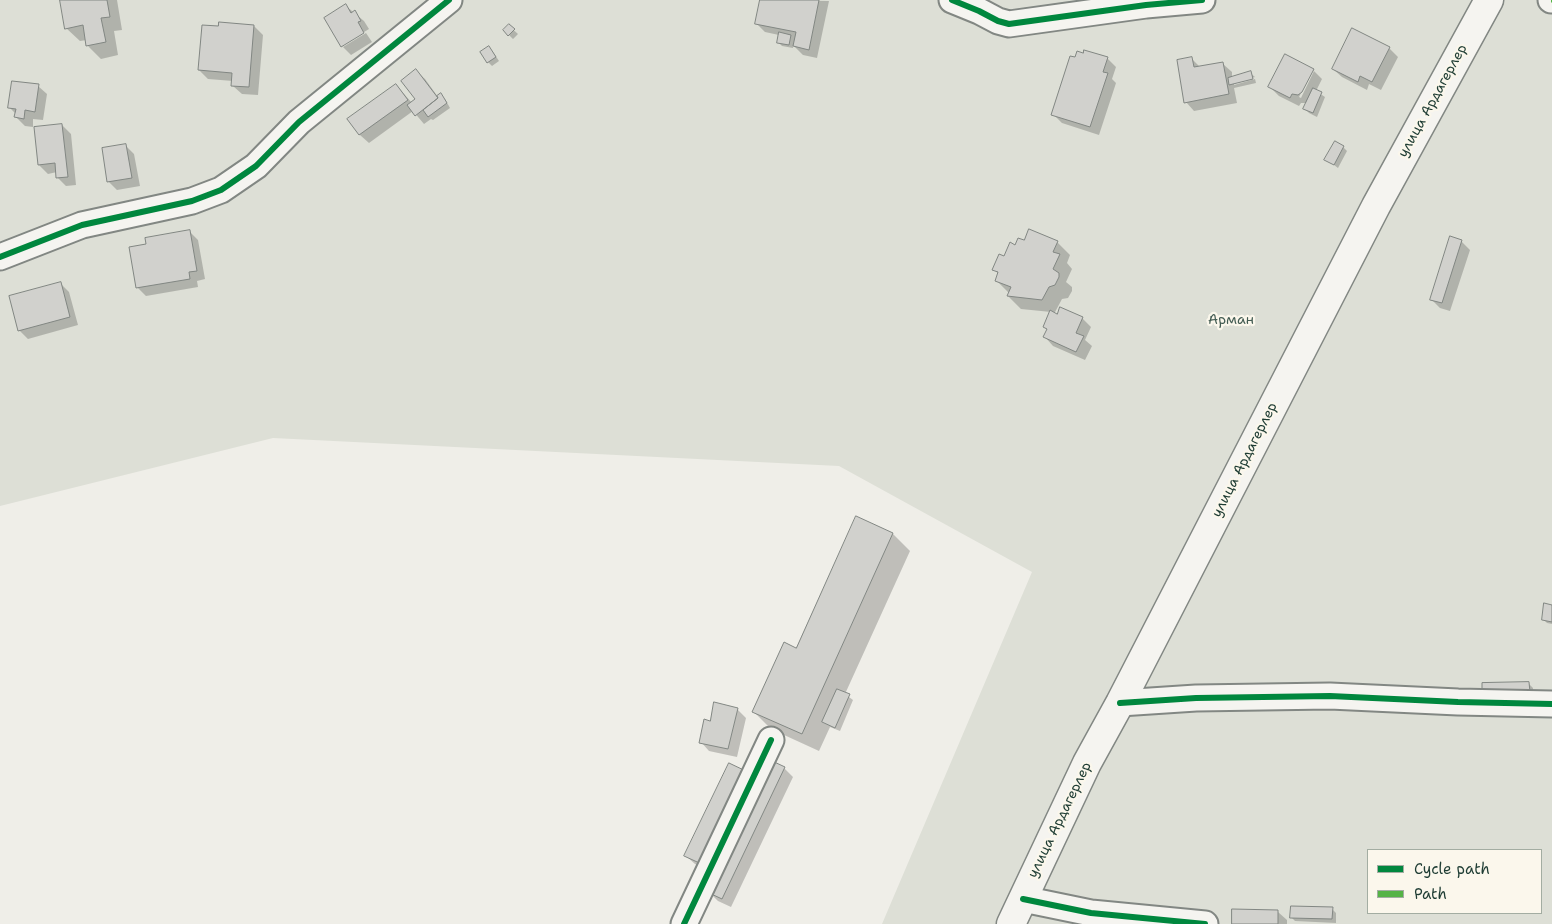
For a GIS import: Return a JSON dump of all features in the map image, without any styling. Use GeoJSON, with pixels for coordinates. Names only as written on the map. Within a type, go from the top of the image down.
{"type":"FeatureCollection","features":[{"type":"Feature","properties":{"kind":"main road","name":"улица Ардагерлер"},"geometry":{"type":"LineString","coordinates":[[1010,924],[1087,763],[1120,703],[1376,206],[1489,0]]}},
{"type":"Feature","properties":{"kind":"street"},"geometry":{"type":"LineString","coordinates":[[0,257],[82,225],[192,201],[222,190],[256,166],[299,122],[449,0]]}},
{"type":"Feature","properties":{"kind":"street"},"geometry":{"type":"LineString","coordinates":[[952,0],[1008,24],[1146,4],[1202,0]]}},
{"type":"Feature","properties":{"kind":"street"},"geometry":{"type":"LineString","coordinates":[[1120,703],[1196,698],[1330,696],[1552,704]]}},
{"type":"Feature","properties":{"kind":"street"},"geometry":{"type":"LineString","coordinates":[[684,924],[771,740]]}},
{"type":"Feature","properties":{"kind":"street"},"geometry":{"type":"LineString","coordinates":[[1022,899],[1091,913],[1205,924]]}},
{"type":"Feature","properties":{"kind":"green space","name":"Арман"},"geometry":{"type":"Polygon","coordinates":[[[0,0],[1552,0],[1552,924],[882,924],[1032,572],[839,466],[273,438],[0,506],[0,0]]]}},
{"type":"Feature","properties":{"kind":"building"},"geometry":{"type":"Polygon","coordinates":[[[60,0],[107,0],[110,17],[101,18],[106,42],[86,46],[83,25],[65,29],[60,0]]]}},
{"type":"Feature","properties":{"kind":"building"},"geometry":{"type":"Polygon","coordinates":[[[760,0],[819,0],[809,50],[793,46],[796,32],[755,24],[760,0]]]}},
{"type":"Feature","properties":{"kind":"building"},"geometry":{"type":"Polygon","coordinates":[[[346,4],[351,13],[355,10],[361,21],[358,22],[364,33],[341,47],[324,18],[346,4]]]}},
{"type":"Feature","properties":{"kind":"building"},"geometry":{"type":"Polygon","coordinates":[[[219,22],[254,25],[249,87],[231,86],[232,73],[198,70],[202,25],[218,26],[219,22]]]}},
{"type":"Feature","properties":{"kind":"building"},"geometry":{"type":"Polygon","coordinates":[[[509,24],[515,29],[508,36],[503,30],[509,24]]]}},
{"type":"Feature","properties":{"kind":"building"},"geometry":{"type":"Polygon","coordinates":[[[1352,28],[1390,47],[1372,82],[1360,76],[1358,82],[1332,69],[1352,28]]]}},
{"type":"Feature","properties":{"kind":"building"},"geometry":{"type":"Polygon","coordinates":[[[779,32],[791,35],[789,45],[777,43],[779,32]]]}},
{"type":"Feature","properties":{"kind":"building"},"geometry":{"type":"Polygon","coordinates":[[[489,46],[496,57],[487,63],[480,52],[489,46]]]}},
{"type":"Feature","properties":{"kind":"building"},"geometry":{"type":"Polygon","coordinates":[[[1084,50],[1108,57],[1103,72],[1108,73],[1090,127],[1051,115],[1070,56],[1075,57],[1077,51],[1083,53],[1084,50]]]}},
{"type":"Feature","properties":{"kind":"building"},"geometry":{"type":"Polygon","coordinates":[[[1285,54],[1314,69],[1302,92],[1298,95],[1292,94],[1290,98],[1268,87],[1285,54]]]}},
{"type":"Feature","properties":{"kind":"building"},"geometry":{"type":"Polygon","coordinates":[[[1192,57],[1194,67],[1223,62],[1229,94],[1184,103],[1177,60],[1192,57]]]}},
{"type":"Feature","properties":{"kind":"building"},"geometry":{"type":"Polygon","coordinates":[[[416,69],[438,98],[415,116],[407,105],[415,99],[401,81],[416,69]]]}},
{"type":"Feature","properties":{"kind":"building"},"geometry":{"type":"Polygon","coordinates":[[[1251,71],[1253,79],[1229,85],[1228,78],[1251,71]]]}},
{"type":"Feature","properties":{"kind":"building"},"geometry":{"type":"Polygon","coordinates":[[[12,81],[39,84],[35,112],[25,110],[24,119],[14,117],[16,109],[8,108],[12,81]]]}},
{"type":"Feature","properties":{"kind":"building"},"geometry":{"type":"Polygon","coordinates":[[[396,84],[408,100],[359,135],[347,119],[396,84]]]}},
{"type":"Feature","properties":{"kind":"building"},"geometry":{"type":"Polygon","coordinates":[[[1313,88],[1322,92],[1313,113],[1303,109],[1313,88]]]}},
{"type":"Feature","properties":{"kind":"building"},"geometry":{"type":"Polygon","coordinates":[[[441,93],[447,103],[428,117],[423,110],[438,98],[437,96],[441,93]]]}},
{"type":"Feature","properties":{"kind":"building"},"geometry":{"type":"Polygon","coordinates":[[[62,124],[68,177],[56,178],[55,163],[38,165],[34,127],[62,124]]]}},
{"type":"Feature","properties":{"kind":"building"},"geometry":{"type":"Polygon","coordinates":[[[1335,141],[1344,146],[1334,165],[1324,160],[1335,141]]]}},
{"type":"Feature","properties":{"kind":"building"},"geometry":{"type":"Polygon","coordinates":[[[126,144],[132,178],[107,182],[102,148],[126,144]]]}},
{"type":"Feature","properties":{"kind":"building"},"geometry":{"type":"Polygon","coordinates":[[[1029,229],[1058,241],[1053,252],[1060,254],[1053,269],[1059,273],[1059,277],[1055,285],[1049,287],[1042,300],[1007,296],[1011,287],[995,281],[998,272],[992,270],[999,254],[1004,256],[1010,242],[1015,245],[1018,238],[1024,240],[1029,229]]]}},
{"type":"Feature","properties":{"kind":"building"},"geometry":{"type":"Polygon","coordinates":[[[190,230],[197,271],[189,272],[190,279],[136,288],[129,247],[146,244],[145,238],[190,230]]]}},
{"type":"Feature","properties":{"kind":"building"},"geometry":{"type":"Polygon","coordinates":[[[1450,236],[1462,240],[1442,303],[1430,300],[1450,236]]]}},
{"type":"Feature","properties":{"kind":"building"},"geometry":{"type":"Polygon","coordinates":[[[61,282],[70,317],[18,331],[9,296],[61,282]]]}},
{"type":"Feature","properties":{"kind":"building"},"geometry":{"type":"Polygon","coordinates":[[[1060,307],[1083,317],[1076,333],[1084,336],[1076,352],[1043,337],[1047,329],[1043,327],[1050,310],[1057,314],[1060,307]]]}},
{"type":"Feature","properties":{"kind":"building"},"geometry":{"type":"Polygon","coordinates":[[[856,516],[893,533],[802,734],[752,712],[784,642],[796,648],[856,516]]]}},
{"type":"Feature","properties":{"kind":"building"},"geometry":{"type":"Polygon","coordinates":[[[1544,603],[1552,605],[1552,622],[1542,620],[1544,603]]]}},
{"type":"Feature","properties":{"kind":"building"},"geometry":{"type":"Polygon","coordinates":[[[1529,682],[1530,692],[1482,693],[1482,683],[1529,682]]]}},
{"type":"Feature","properties":{"kind":"building"},"geometry":{"type":"Polygon","coordinates":[[[837,689],[850,694],[835,728],[822,722],[837,689]]]}},
{"type":"Feature","properties":{"kind":"building"},"geometry":{"type":"Polygon","coordinates":[[[714,702],[738,708],[728,749],[699,743],[704,719],[710,721],[714,702]]]}},
{"type":"Feature","properties":{"kind":"building"},"geometry":{"type":"Polygon","coordinates":[[[770,760],[785,767],[722,899],[707,892],[770,760]]]}},
{"type":"Feature","properties":{"kind":"building"},"geometry":{"type":"Polygon","coordinates":[[[729,763],[750,773],[706,866],[684,856],[729,763]]]}},
{"type":"Feature","properties":{"kind":"building"},"geometry":{"type":"Polygon","coordinates":[[[1291,906],[1333,907],[1332,919],[1290,918],[1291,906]]]}},
{"type":"Feature","properties":{"kind":"building"},"geometry":{"type":"Polygon","coordinates":[[[1232,909],[1278,910],[1278,924],[1232,924],[1232,909]]]}},
{"type":"Feature","properties":{"kind":"cycle path"},"geometry":{"type":"LineString","coordinates":[[0,257],[82,225],[192,201],[221,190],[256,166],[299,122],[449,0]]}},
{"type":"Feature","properties":{"kind":"cycle path"},"geometry":{"type":"LineString","coordinates":[[952,0],[998,21],[1009,24],[1146,5],[1202,0]]}},
{"type":"Feature","properties":{"kind":"cycle path"},"geometry":{"type":"LineString","coordinates":[[1120,703],[1196,698],[1330,696],[1552,704]]}},
{"type":"Feature","properties":{"kind":"cycle path"},"geometry":{"type":"LineString","coordinates":[[684,924],[771,740]]}},
{"type":"Feature","properties":{"kind":"cycle path"},"geometry":{"type":"LineString","coordinates":[[1023,899],[1091,913],[1205,924]]}}]}
